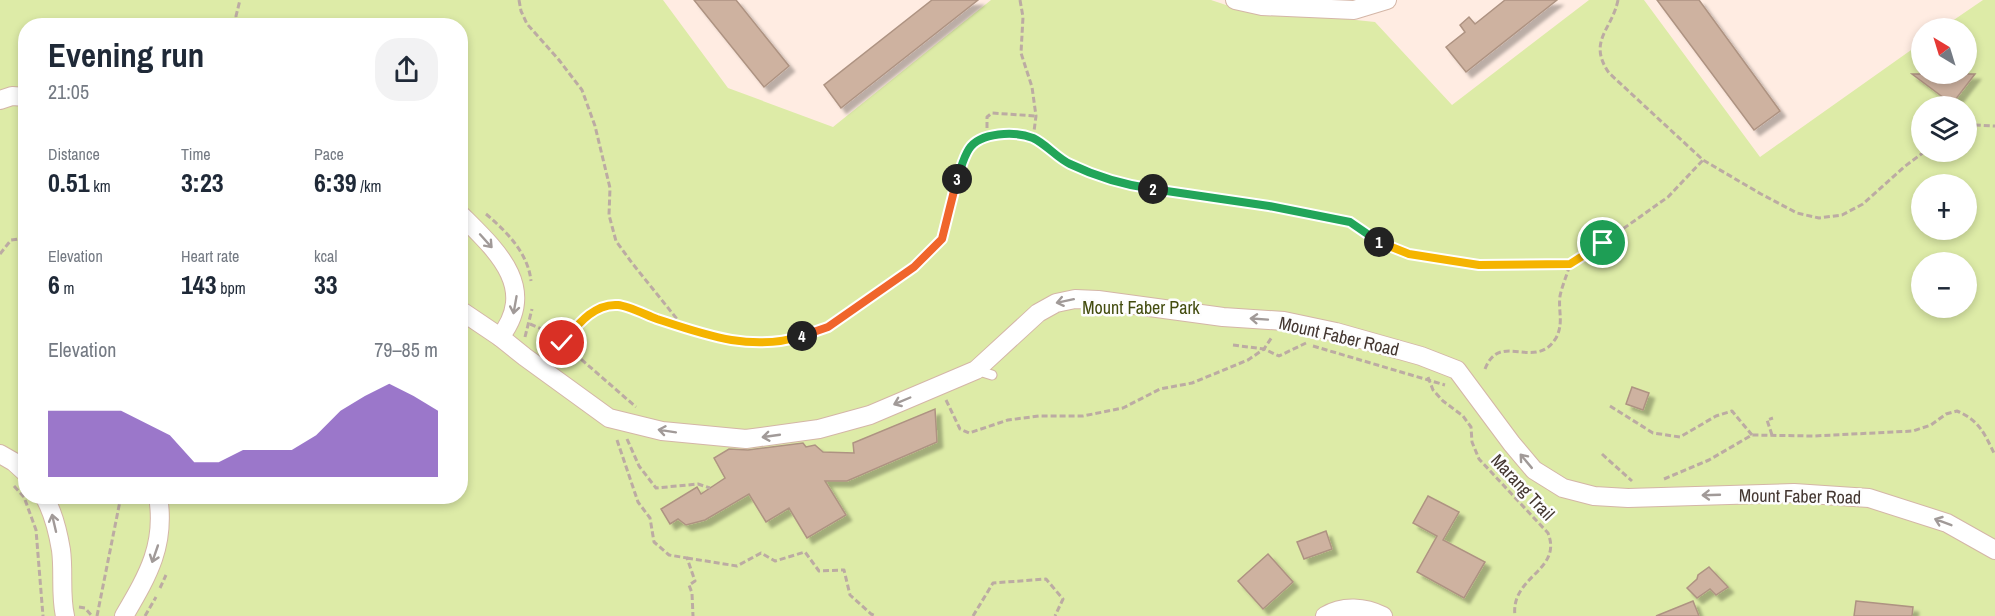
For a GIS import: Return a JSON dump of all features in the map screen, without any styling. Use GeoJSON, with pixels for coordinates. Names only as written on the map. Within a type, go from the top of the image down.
{"type":"FeatureCollection","features":[{"type":"Feature","properties":{"kind":"street"},"geometry":{"type":"LineString","coordinates":[[1235,0],[1262,6],[1354,10],[1387,0]]}},
{"type":"Feature","properties":{"kind":"street"},"geometry":{"type":"LineString","coordinates":[[0,100],[18,96]]}},
{"type":"Feature","properties":{"kind":"street"},"geometry":{"type":"LineString","coordinates":[[468,222],[492,246],[512,279],[516,295],[513,317],[500,337]]}},
{"type":"Feature","properties":{"kind":"street","name":"Mount Faber Road"},"geometry":{"type":"LineString","coordinates":[[468,315],[609,418],[662,431],[746,439],[819,429],[870,415],[984,373],[1038,313],[1056,303],[1075,299],[1284,321],[1336,332],[1421,356],[1457,370],[1534,470],[1563,488],[1594,496],[1628,498],[1794,492],[1869,498],[1947,523],[1995,549]]}},
{"type":"Feature","properties":{"kind":"street"},"geometry":{"type":"LineString","coordinates":[[0,454],[14,462],[17,476]]}},
{"type":"Feature","properties":{"kind":"street"},"geometry":{"type":"LineString","coordinates":[[48,504],[61,550],[65,616]]}},
{"type":"Feature","properties":{"kind":"street"},"geometry":{"type":"LineString","coordinates":[[124,616],[148,576],[158,544],[161,515],[159,504]]}},
{"type":"Feature","properties":{"kind":"street"},"geometry":{"type":"LineString","coordinates":[[1325,616],[1332,612],[1355,608],[1370,610],[1383,616]]}},
{"type":"Feature","properties":{"kind":"path"},"geometry":{"type":"LineString","coordinates":[[236,18],[240,0]]}},
{"type":"Feature","properties":{"kind":"path"},"geometry":{"type":"LineString","coordinates":[[519,0],[521,11],[528,24],[582,90],[595,126],[610,188],[609,215],[616,241],[686,329]]}},
{"type":"Feature","properties":{"kind":"path"},"geometry":{"type":"LineString","coordinates":[[1020,0],[1023,17],[1021,53],[1032,87],[1036,116],[1033,139]]}},
{"type":"Feature","properties":{"kind":"path"},"geometry":{"type":"LineString","coordinates":[[1618,0],[1617,8],[1600,42],[1599,53],[1602,64],[1703,160],[1761,194],[1797,213],[1820,218],[1842,214],[1863,204],[1911,161]]}},
{"type":"Feature","properties":{"kind":"path"},"geometry":{"type":"LineString","coordinates":[[987,137],[987,117],[992,113],[1036,116]]}},
{"type":"Feature","properties":{"kind":"path"},"geometry":{"type":"LineString","coordinates":[[1977,125],[1995,126]]}},
{"type":"Feature","properties":{"kind":"path"},"geometry":{"type":"LineString","coordinates":[[562,343],[582,320],[598,310],[617,305],[686,329],[741,343],[786,341],[828,327],[914,267],[942,239],[956,182],[966,154],[974,143],[987,137],[1015,134],[1033,139],[1068,164],[1124,185],[1269,206],[1350,222],[1381,243],[1409,254],[1479,265],[1570,264],[1668,197],[1703,160]]}},
{"type":"Feature","properties":{"kind":"path"},"geometry":{"type":"LineString","coordinates":[[0,254],[11,240],[18,239]]}},
{"type":"Feature","properties":{"kind":"path"},"geometry":{"type":"LineString","coordinates":[[1485,369],[1492,357],[1504,350],[1537,353],[1547,348],[1555,339],[1560,329],[1560,297],[1570,264]]}},
{"type":"Feature","properties":{"kind":"path"},"geometry":{"type":"LineString","coordinates":[[523,344],[530,324],[550,333],[637,407]]}},
{"type":"Feature","properties":{"kind":"path","name":"Marang Trail"},"geometry":{"type":"LineString","coordinates":[[1264,349],[1279,356],[1305,344],[1430,380],[1433,390],[1463,416],[1471,427],[1472,442],[1479,459],[1548,533],[1551,541],[1550,556],[1516,596],[1515,616]]}},
{"type":"Feature","properties":{"kind":"path"},"geometry":{"type":"LineString","coordinates":[[1233,345],[1264,349]]}},
{"type":"Feature","properties":{"kind":"path"},"geometry":{"type":"LineString","coordinates":[[945,398],[960,429],[969,433],[1008,420],[1040,416],[1083,416],[1124,408],[1160,388],[1192,384],[1248,360],[1264,349]]}},
{"type":"Feature","properties":{"kind":"path"},"geometry":{"type":"LineString","coordinates":[[1610,406],[1653,433],[1680,437],[1716,416],[1732,411],[1752,435]]}},
{"type":"Feature","properties":{"kind":"path"},"geometry":{"type":"LineString","coordinates":[[1656,482],[1709,460],[1752,435],[1813,436],[1913,431],[1931,425],[1946,414],[1957,411],[1969,416],[1981,427],[1995,455]]}},
{"type":"Feature","properties":{"kind":"path"},"geometry":{"type":"LineString","coordinates":[[1772,435],[1767,420],[1773,418]]}},
{"type":"Feature","properties":{"kind":"path"},"geometry":{"type":"LineString","coordinates":[[626,438],[639,466],[656,488],[698,484],[710,488]]}},
{"type":"Feature","properties":{"kind":"path"},"geometry":{"type":"LineString","coordinates":[[616,440],[638,502],[650,518],[654,542],[669,555],[737,566],[761,553],[775,561],[805,552],[819,571],[844,570],[850,595],[871,615],[876,616]]}},
{"type":"Feature","properties":{"kind":"path"},"geometry":{"type":"LineString","coordinates":[[1602,454],[1635,484]]}},
{"type":"Feature","properties":{"kind":"path"},"geometry":{"type":"LineString","coordinates":[[27,504],[36,530],[43,616]]}},
{"type":"Feature","properties":{"kind":"path"},"geometry":{"type":"LineString","coordinates":[[98,616],[119,504]]}},
{"type":"Feature","properties":{"kind":"path"},"geometry":{"type":"LineString","coordinates":[[687,558],[695,581],[689,585],[692,593],[693,616]]}},
{"type":"Feature","properties":{"kind":"path"},"geometry":{"type":"LineString","coordinates":[[973,616],[993,583],[1046,579],[1063,599],[1055,616]]}},
{"type":"Feature","properties":{"kind":"green space","name":"Mount Faber Park"},"geometry":{"type":"Polygon","coordinates":[[[0,0],[663,0],[728,88],[833,127],[991,0],[1211,0],[1232,7],[1375,22],[1452,105],[1589,0],[1644,0],[1760,157],[1911,50],[1911,84],[1977,84],[1977,18],[1957,18],[1983,0],[1995,0],[1995,616],[0,616],[0,0]]]}},
{"type":"Feature","properties":{"kind":"building"},"geometry":{"type":"Polygon","coordinates":[[[694,0],[736,0],[789,66],[764,87],[694,0]]]}},
{"type":"Feature","properties":{"kind":"building"},"geometry":{"type":"Polygon","coordinates":[[[932,0],[978,0],[841,108],[824,85],[932,0]]]}},
{"type":"Feature","properties":{"kind":"building"},"geometry":{"type":"Polygon","coordinates":[[[1505,0],[1557,0],[1466,72],[1446,47],[1465,32],[1460,25],[1469,17],[1475,24],[1505,0]]]}},
{"type":"Feature","properties":{"kind":"building"},"geometry":{"type":"Polygon","coordinates":[[[1657,0],[1699,0],[1780,111],[1754,130],[1657,0]]]}},
{"type":"Feature","properties":{"kind":"building"},"geometry":{"type":"Polygon","coordinates":[[[1925,84],[1967,84],[1958,96],[1941,96],[1925,84]]]}},
{"type":"Feature","properties":{"kind":"building"},"geometry":{"type":"Polygon","coordinates":[[[1632,387],[1649,393],[1643,410],[1626,404],[1632,387]]]}},
{"type":"Feature","properties":{"kind":"building"},"geometry":{"type":"Polygon","coordinates":[[[935,409],[937,442],[847,481],[825,481],[846,515],[807,538],[789,508],[766,522],[749,494],[705,520],[686,525],[678,519],[670,524],[661,509],[697,487],[701,494],[725,478],[714,458],[729,449],[748,450],[803,443],[806,447],[815,445],[823,452],[854,453],[853,443],[935,409]]]}},
{"type":"Feature","properties":{"kind":"building"},"geometry":{"type":"Polygon","coordinates":[[[1428,496],[1459,512],[1443,540],[1485,562],[1464,598],[1417,572],[1437,536],[1413,523],[1428,496]]]}},
{"type":"Feature","properties":{"kind":"building"},"geometry":{"type":"Polygon","coordinates":[[[1326,531],[1332,549],[1304,559],[1297,542],[1326,531]]]}},
{"type":"Feature","properties":{"kind":"building"},"geometry":{"type":"Polygon","coordinates":[[[1268,554],[1293,582],[1263,609],[1238,581],[1268,554]]]}},
{"type":"Feature","properties":{"kind":"building"},"geometry":{"type":"Polygon","coordinates":[[[1709,567],[1728,587],[1716,595],[1710,589],[1697,598],[1687,588],[1697,579],[1698,575],[1709,567]]]}},
{"type":"Feature","properties":{"kind":"building"},"geometry":{"type":"Polygon","coordinates":[[[1693,601],[1699,616],[1656,616],[1693,601]]]}},
{"type":"Feature","properties":{"kind":"building"},"geometry":{"type":"Polygon","coordinates":[[[1856,601],[1913,607],[1912,616],[1854,616],[1856,601]]]}},
{"type":"Feature","properties":{"kind":"route"},"geometry":{"type":"LineString","coordinates":[[562,343],[582,320],[598,310],[617,305],[698,333],[741,343],[786,341],[828,327],[914,267],[942,239],[956,182],[969,148],[980,139],[1015,134],[1033,139],[1068,164],[1124,185],[1269,206],[1350,222],[1381,243],[1409,254],[1479,265],[1570,264],[1603,243]]}}]}
